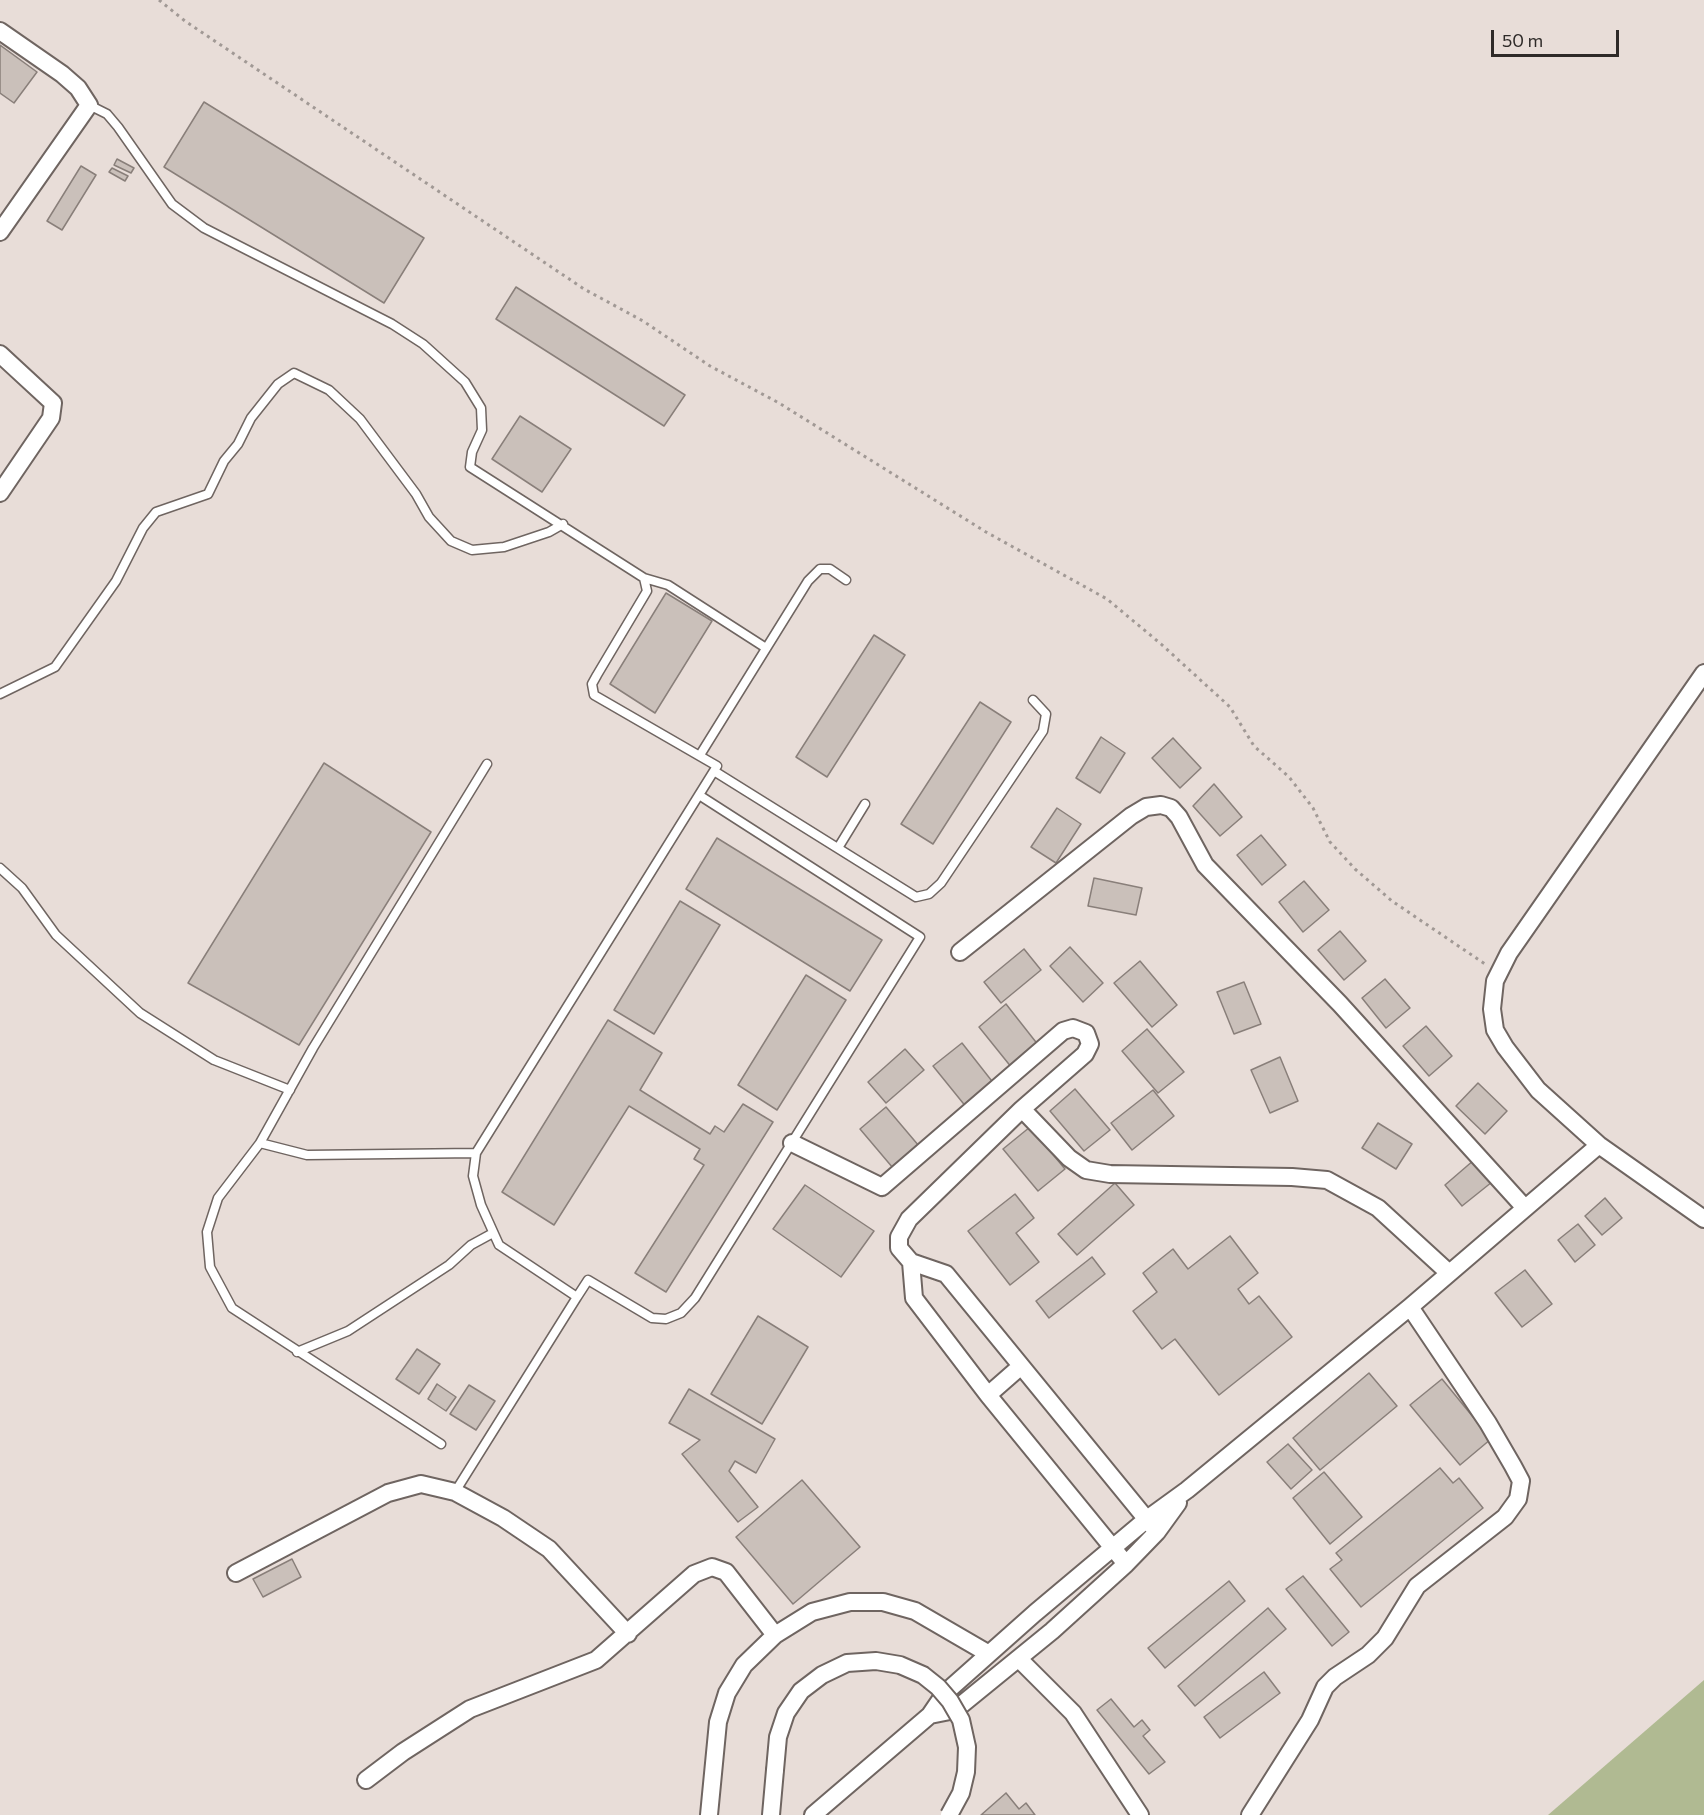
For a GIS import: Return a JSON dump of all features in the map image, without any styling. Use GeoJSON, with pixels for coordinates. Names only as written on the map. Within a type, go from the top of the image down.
{"type":"FeatureCollection","features":[{"type":"Feature","properties":{"kind":"street"},"geometry":{"type":"LineString","coordinates":[[0,30],[62,74],[78,88],[89,105],[0,232]]}},
{"type":"Feature","properties":{"kind":"street"},"geometry":{"type":"LineString","coordinates":[[0,354],[53,404],[51,418],[0,493]]}},
{"type":"Feature","properties":{"kind":"street"},"geometry":{"type":"LineString","coordinates":[[1704,673],[1509,953],[1495,981],[1491,1009],[1495,1030],[1538,1090],[1599,1145],[1704,1219]]}},
{"type":"Feature","properties":{"kind":"street"},"geometry":{"type":"LineString","coordinates":[[960,952],[1131,816],[1146,807],[1171,808],[1179,817],[1205,865],[1340,1004],[1525,1208]]}},
{"type":"Feature","properties":{"kind":"street"},"geometry":{"type":"LineString","coordinates":[[792,1143],[882,1187],[1063,1031],[1073,1028],[1086,1032],[1090,1044],[1084,1054],[1022,1109],[909,1219],[899,1237],[899,1248],[911,1262],[946,1274],[1152,1525]]}},
{"type":"Feature","properties":{"kind":"street"},"geometry":{"type":"LineString","coordinates":[[1022,1109],[1069,1158],[1086,1170],[1110,1174],[1292,1177],[1327,1180],[1378,1208],[1449,1273]]}},
{"type":"Feature","properties":{"kind":"street"},"geometry":{"type":"LineString","coordinates":[[930,1715],[956,1710],[1052,1631],[1126,1563],[1152,1525],[1187,1490],[1410,1307],[1599,1145]]}},
{"type":"Feature","properties":{"kind":"street"},"geometry":{"type":"LineString","coordinates":[[911,1262],[914,1298],[988,1395],[1126,1563]]}},
{"type":"Feature","properties":{"kind":"street"},"geometry":{"type":"LineString","coordinates":[[1250,1815],[1310,1720],[1325,1687],[1335,1677],[1368,1655],[1384,1638],[1417,1586],[1505,1517],[1518,1499],[1521,1481],[1513,1466],[1488,1423],[1410,1307]]}},
{"type":"Feature","properties":{"kind":"street"},"geometry":{"type":"LineString","coordinates":[[988,1395],[1020,1367]]}},
{"type":"Feature","properties":{"kind":"street"},"geometry":{"type":"LineString","coordinates":[[236,1573],[388,1493],[421,1484],[455,1492],[503,1518],[549,1549],[628,1634]]}},
{"type":"Feature","properties":{"kind":"street"},"geometry":{"type":"LineString","coordinates":[[813,1815],[930,1715],[945,1693],[1035,1613],[1114,1548],[1152,1525]]}},
{"type":"Feature","properties":{"kind":"street"},"geometry":{"type":"LineString","coordinates":[[366,1780],[403,1752],[470,1708],[596,1660],[694,1574],[712,1567],[726,1572],[775,1635]]}},
{"type":"Feature","properties":{"kind":"street"},"geometry":{"type":"LineString","coordinates":[[709,1815],[718,1722],[727,1694],[744,1665],[775,1635],[812,1612],[850,1602],[883,1602],[915,1611],[989,1654]]}},
{"type":"Feature","properties":{"kind":"street"},"geometry":{"type":"LineString","coordinates":[[1035,1613],[1052,1631]]}},
{"type":"Feature","properties":{"kind":"street"},"geometry":{"type":"LineString","coordinates":[[1019,1659],[1073,1713],[1140,1815]]}},
{"type":"Feature","properties":{"kind":"street"},"geometry":{"type":"LineString","coordinates":[[771,1815],[778,1737],[786,1713],[801,1692],[822,1675],[847,1663],[876,1661],[900,1665],[923,1675],[950,1701],[961,1720],[967,1747],[966,1772],[961,1793],[949,1815]]}},
{"type":"Feature","properties":{"kind":"lane"},"geometry":{"type":"LineString","coordinates":[[89,105],[107,114],[172,204],[204,228],[392,324],[423,344],[465,382],[481,408],[482,430],[472,452],[470,467],[563,524],[644,578],[668,585],[766,648]]}},
{"type":"Feature","properties":{"kind":"lane"},"geometry":{"type":"LineString","coordinates":[[0,694],[55,667],[116,581],[143,528],[156,512],[208,494],[224,461],[238,444],[251,418],[278,384],[294,373],[329,390],[360,419],[416,494],[429,517],[451,541],[472,550],[504,546],[549,532],[563,524]]}},
{"type":"Feature","properties":{"kind":"lane"},"geometry":{"type":"LineString","coordinates":[[700,755],[808,581],[820,569],[830,569],[846,580]]}},
{"type":"Feature","properties":{"kind":"lane"},"geometry":{"type":"LineString","coordinates":[[578,1297],[499,1245],[481,1205],[473,1176],[476,1153],[717,766],[594,695],[592,684],[647,591],[644,578]]}},
{"type":"Feature","properties":{"kind":"lane"},"geometry":{"type":"LineString","coordinates":[[714,771],[916,897],[929,894],[941,883],[1043,731],[1046,714],[1033,700]]}},
{"type":"Feature","properties":{"kind":"lane"},"geometry":{"type":"LineString","coordinates":[[441,1444],[232,1308],[210,1267],[207,1232],[218,1198],[260,1143],[487,764]]}},
{"type":"Feature","properties":{"kind":"lane"},"geometry":{"type":"LineString","coordinates":[[455,1492],[588,1280],[652,1318],[666,1319],[681,1313],[695,1298],[920,937],[699,795]]}},
{"type":"Feature","properties":{"kind":"lane"},"geometry":{"type":"LineString","coordinates":[[838,848],[866,804]]}},
{"type":"Feature","properties":{"kind":"lane"},"geometry":{"type":"LineString","coordinates":[[0,868],[22,888],[56,935],[140,1012],[214,1060],[290,1090]]}},
{"type":"Feature","properties":{"kind":"lane"},"geometry":{"type":"LineString","coordinates":[[260,1143],[307,1155],[476,1153]]}},
{"type":"Feature","properties":{"kind":"lane"},"geometry":{"type":"LineString","coordinates":[[297,1352],[348,1331],[449,1265],[471,1245],[493,1233]]}},
{"type":"Feature","properties":{"kind":"path"},"geometry":{"type":"LineString","coordinates":[[159,0],[185,21],[584,289],[643,321],[710,366],[779,403],[986,532],[1107,599],[1161,644],[1230,708],[1254,746],[1289,777],[1313,808],[1330,842],[1355,869],[1392,901],[1499,973]]}},
{"type":"Feature","properties":{"kind":"green space"},"geometry":{"type":"Polygon","coordinates":[[[1704,1680],[1704,1815],[1548,1815],[1704,1680]]]}},
{"type":"Feature","properties":{"kind":"building"},"geometry":{"type":"Polygon","coordinates":[[[0,45],[37,72],[14,103],[0,93],[0,45]]]}},
{"type":"Feature","properties":{"kind":"building"},"geometry":{"type":"Polygon","coordinates":[[[204,102],[424,238],[384,303],[164,167],[204,102]]]}},
{"type":"Feature","properties":{"kind":"building"},"geometry":{"type":"Polygon","coordinates":[[[117,159],[134,168],[131,173],[114,165],[117,159]]]}},
{"type":"Feature","properties":{"kind":"building"},"geometry":{"type":"Polygon","coordinates":[[[81,166],[96,175],[62,230],[47,221],[81,166]]]}},
{"type":"Feature","properties":{"kind":"building"},"geometry":{"type":"Polygon","coordinates":[[[112,168],[128,176],[125,181],[109,172],[112,168]]]}},
{"type":"Feature","properties":{"kind":"building"},"geometry":{"type":"Polygon","coordinates":[[[516,287],[685,395],[664,426],[496,319],[516,287]]]}},
{"type":"Feature","properties":{"kind":"building"},"geometry":{"type":"Polygon","coordinates":[[[520,416],[571,449],[542,492],[492,459],[520,416]]]}},
{"type":"Feature","properties":{"kind":"building"},"geometry":{"type":"Polygon","coordinates":[[[666,593],[712,621],[655,713],[610,684],[666,593]]]}},
{"type":"Feature","properties":{"kind":"building"},"geometry":{"type":"Polygon","coordinates":[[[874,635],[905,655],[827,777],[796,757],[874,635]]]}},
{"type":"Feature","properties":{"kind":"building"},"geometry":{"type":"Polygon","coordinates":[[[980,702],[1011,722],[933,844],[901,824],[980,702]]]}},
{"type":"Feature","properties":{"kind":"building"},"geometry":{"type":"Polygon","coordinates":[[[1101,737],[1125,753],[1100,793],[1076,778],[1101,737]]]}},
{"type":"Feature","properties":{"kind":"building"},"geometry":{"type":"Polygon","coordinates":[[[1173,738],[1201,768],[1180,788],[1152,758],[1173,738]]]}},
{"type":"Feature","properties":{"kind":"building"},"geometry":{"type":"Polygon","coordinates":[[[324,763],[431,832],[299,1045],[188,983],[324,763]]]}},
{"type":"Feature","properties":{"kind":"building"},"geometry":{"type":"Polygon","coordinates":[[[1214,784],[1242,817],[1220,836],[1193,806],[1214,784]]]}},
{"type":"Feature","properties":{"kind":"building"},"geometry":{"type":"Polygon","coordinates":[[[1057,808],[1081,824],[1056,863],[1031,847],[1057,808]]]}},
{"type":"Feature","properties":{"kind":"building"},"geometry":{"type":"Polygon","coordinates":[[[1261,835],[1286,865],[1262,885],[1237,855],[1261,835]]]}},
{"type":"Feature","properties":{"kind":"building"},"geometry":{"type":"Polygon","coordinates":[[[717,838],[882,940],[850,991],[686,889],[717,838]]]}},
{"type":"Feature","properties":{"kind":"building"},"geometry":{"type":"Polygon","coordinates":[[[1094,878],[1142,888],[1136,915],[1088,906],[1094,878]]]}},
{"type":"Feature","properties":{"kind":"building"},"geometry":{"type":"Polygon","coordinates":[[[1304,881],[1329,910],[1303,932],[1279,902],[1304,881]]]}},
{"type":"Feature","properties":{"kind":"building"},"geometry":{"type":"Polygon","coordinates":[[[680,901],[720,925],[654,1034],[614,1010],[680,901]]]}},
{"type":"Feature","properties":{"kind":"building"},"geometry":{"type":"Polygon","coordinates":[[[1340,931],[1366,961],[1344,980],[1318,950],[1340,931]]]}},
{"type":"Feature","properties":{"kind":"building"},"geometry":{"type":"Polygon","coordinates":[[[1070,947],[1103,983],[1083,1002],[1050,966],[1070,947]]]}},
{"type":"Feature","properties":{"kind":"building"},"geometry":{"type":"Polygon","coordinates":[[[1024,949],[1041,970],[1001,1003],[984,982],[1024,949]]]}},
{"type":"Feature","properties":{"kind":"building"},"geometry":{"type":"Polygon","coordinates":[[[1140,961],[1177,1005],[1152,1027],[1114,983],[1140,961]]]}},
{"type":"Feature","properties":{"kind":"building"},"geometry":{"type":"Polygon","coordinates":[[[806,975],[846,1000],[777,1110],[738,1085],[806,975]]]}},
{"type":"Feature","properties":{"kind":"building"},"geometry":{"type":"Polygon","coordinates":[[[1385,979],[1410,1008],[1386,1028],[1362,998],[1385,979]]]}},
{"type":"Feature","properties":{"kind":"building"},"geometry":{"type":"Polygon","coordinates":[[[1244,982],[1261,1024],[1234,1034],[1217,992],[1244,982]]]}},
{"type":"Feature","properties":{"kind":"building"},"geometry":{"type":"Polygon","coordinates":[[[1006,1004],[1039,1046],[1012,1068],[979,1027],[1006,1004]]]}},
{"type":"Feature","properties":{"kind":"building"},"geometry":{"type":"Polygon","coordinates":[[[608,1020],[662,1053],[640,1090],[710,1134],[715,1126],[724,1132],[743,1104],[773,1122],[666,1292],[635,1273],[704,1165],[694,1159],[700,1149],[629,1106],[554,1225],[502,1192],[608,1020]]]}},
{"type":"Feature","properties":{"kind":"building"},"geometry":{"type":"Polygon","coordinates":[[[1426,1026],[1452,1056],[1429,1076],[1403,1046],[1426,1026]]]}},
{"type":"Feature","properties":{"kind":"building"},"geometry":{"type":"Polygon","coordinates":[[[1147,1029],[1184,1072],[1158,1093],[1122,1051],[1147,1029]]]}},
{"type":"Feature","properties":{"kind":"building"},"geometry":{"type":"Polygon","coordinates":[[[962,1043],[995,1085],[967,1108],[933,1066],[962,1043]]]}},
{"type":"Feature","properties":{"kind":"building"},"geometry":{"type":"Polygon","coordinates":[[[905,1049],[924,1070],[886,1103],[868,1082],[905,1049]]]}},
{"type":"Feature","properties":{"kind":"building"},"geometry":{"type":"Polygon","coordinates":[[[1280,1057],[1298,1101],[1270,1113],[1251,1070],[1280,1057]]]}},
{"type":"Feature","properties":{"kind":"building"},"geometry":{"type":"Polygon","coordinates":[[[1478,1083],[1507,1111],[1485,1134],[1456,1106],[1478,1083]]]}},
{"type":"Feature","properties":{"kind":"building"},"geometry":{"type":"Polygon","coordinates":[[[1075,1089],[1110,1130],[1084,1151],[1050,1111],[1075,1089]]]}},
{"type":"Feature","properties":{"kind":"building"},"geometry":{"type":"Polygon","coordinates":[[[1153,1090],[1174,1116],[1132,1150],[1111,1123],[1153,1090]]]}},
{"type":"Feature","properties":{"kind":"building"},"geometry":{"type":"Polygon","coordinates":[[[886,1107],[919,1146],[893,1168],[860,1129],[886,1107]]]}},
{"type":"Feature","properties":{"kind":"building"},"geometry":{"type":"Polygon","coordinates":[[[1378,1123],[1412,1144],[1396,1169],[1362,1148],[1378,1123]]]}},
{"type":"Feature","properties":{"kind":"building"},"geometry":{"type":"Polygon","coordinates":[[[1030,1127],[1065,1169],[1038,1191],[1003,1149],[1030,1127]]]}},
{"type":"Feature","properties":{"kind":"building"},"geometry":{"type":"Polygon","coordinates":[[[1474,1160],[1492,1182],[1462,1206],[1445,1185],[1474,1160]]]}},
{"type":"Feature","properties":{"kind":"building"},"geometry":{"type":"Polygon","coordinates":[[[1115,1183],[1134,1205],[1077,1255],[1058,1234],[1115,1183]]]}},
{"type":"Feature","properties":{"kind":"building"},"geometry":{"type":"Polygon","coordinates":[[[805,1185],[874,1231],[841,1277],[773,1229],[805,1185]]]}},
{"type":"Feature","properties":{"kind":"building"},"geometry":{"type":"Polygon","coordinates":[[[1015,1194],[1034,1218],[1016,1233],[1039,1262],[1010,1285],[968,1231],[1015,1194]]]}},
{"type":"Feature","properties":{"kind":"building"},"geometry":{"type":"Polygon","coordinates":[[[1605,1198],[1622,1218],[1602,1235],[1585,1216],[1605,1198]]]}},
{"type":"Feature","properties":{"kind":"building"},"geometry":{"type":"Polygon","coordinates":[[[1578,1224],[1595,1245],[1575,1262],[1558,1240],[1578,1224]]]}},
{"type":"Feature","properties":{"kind":"building"},"geometry":{"type":"Polygon","coordinates":[[[1230,1236],[1258,1273],[1238,1289],[1249,1304],[1259,1296],[1292,1337],[1219,1395],[1175,1339],[1162,1349],[1133,1311],[1157,1292],[1143,1273],[1173,1249],[1188,1269],[1230,1236]]]}},
{"type":"Feature","properties":{"kind":"building"},"geometry":{"type":"Polygon","coordinates":[[[1092,1257],[1105,1274],[1049,1318],[1036,1301],[1092,1257]]]}},
{"type":"Feature","properties":{"kind":"building"},"geometry":{"type":"Polygon","coordinates":[[[1525,1270],[1552,1304],[1522,1327],[1495,1293],[1525,1270]]]}},
{"type":"Feature","properties":{"kind":"building"},"geometry":{"type":"Polygon","coordinates":[[[758,1316],[808,1347],[762,1424],[711,1394],[758,1316]]]}},
{"type":"Feature","properties":{"kind":"building"},"geometry":{"type":"Polygon","coordinates":[[[417,1349],[440,1364],[419,1394],[396,1379],[417,1349]]]}},
{"type":"Feature","properties":{"kind":"building"},"geometry":{"type":"Polygon","coordinates":[[[1369,1373],[1397,1406],[1320,1470],[1293,1438],[1369,1373]]]}},
{"type":"Feature","properties":{"kind":"building"},"geometry":{"type":"Polygon","coordinates":[[[1442,1379],[1491,1439],[1460,1465],[1410,1405],[1442,1379]]]}},
{"type":"Feature","properties":{"kind":"building"},"geometry":{"type":"Polygon","coordinates":[[[437,1384],[456,1397],[446,1411],[428,1399],[437,1384]]]}},
{"type":"Feature","properties":{"kind":"building"},"geometry":{"type":"Polygon","coordinates":[[[469,1385],[495,1401],[476,1430],[450,1414],[469,1385]]]}},
{"type":"Feature","properties":{"kind":"building"},"geometry":{"type":"Polygon","coordinates":[[[689,1389],[775,1439],[756,1473],[735,1461],[729,1471],[758,1507],[738,1522],[682,1454],[700,1440],[669,1423],[689,1389]]]}},
{"type":"Feature","properties":{"kind":"building"},"geometry":{"type":"Polygon","coordinates":[[[1288,1444],[1312,1470],[1291,1489],[1267,1462],[1288,1444]]]}},
{"type":"Feature","properties":{"kind":"building"},"geometry":{"type":"Polygon","coordinates":[[[1440,1468],[1453,1483],[1459,1478],[1483,1508],[1361,1607],[1330,1569],[1342,1560],[1336,1553],[1440,1468]]]}},
{"type":"Feature","properties":{"kind":"building"},"geometry":{"type":"Polygon","coordinates":[[[1324,1472],[1362,1517],[1330,1544],[1293,1498],[1324,1472]]]}},
{"type":"Feature","properties":{"kind":"building"},"geometry":{"type":"Polygon","coordinates":[[[802,1480],[860,1547],[793,1604],[736,1537],[802,1480]]]}},
{"type":"Feature","properties":{"kind":"building"},"geometry":{"type":"Polygon","coordinates":[[[292,1559],[301,1577],[263,1597],[253,1579],[292,1559]]]}},
{"type":"Feature","properties":{"kind":"building"},"geometry":{"type":"Polygon","coordinates":[[[1303,1576],[1349,1632],[1332,1646],[1286,1589],[1303,1576]]]}},
{"type":"Feature","properties":{"kind":"building"},"geometry":{"type":"Polygon","coordinates":[[[1229,1581],[1245,1601],[1165,1668],[1148,1648],[1229,1581]]]}},
{"type":"Feature","properties":{"kind":"building"},"geometry":{"type":"Polygon","coordinates":[[[1268,1608],[1286,1629],[1195,1706],[1178,1686],[1268,1608]]]}},
{"type":"Feature","properties":{"kind":"building"},"geometry":{"type":"Polygon","coordinates":[[[1264,1672],[1280,1693],[1220,1738],[1204,1717],[1264,1672]]]}},
{"type":"Feature","properties":{"kind":"building"},"geometry":{"type":"Polygon","coordinates":[[[1111,1699],[1134,1727],[1142,1720],[1150,1730],[1143,1736],[1165,1762],[1149,1774],[1097,1710],[1111,1699]]]}},
{"type":"Feature","properties":{"kind":"building"},"geometry":{"type":"Polygon","coordinates":[[[1006,1793],[1019,1809],[1026,1803],[1035,1815],[981,1815],[1006,1793]]]}}]}
